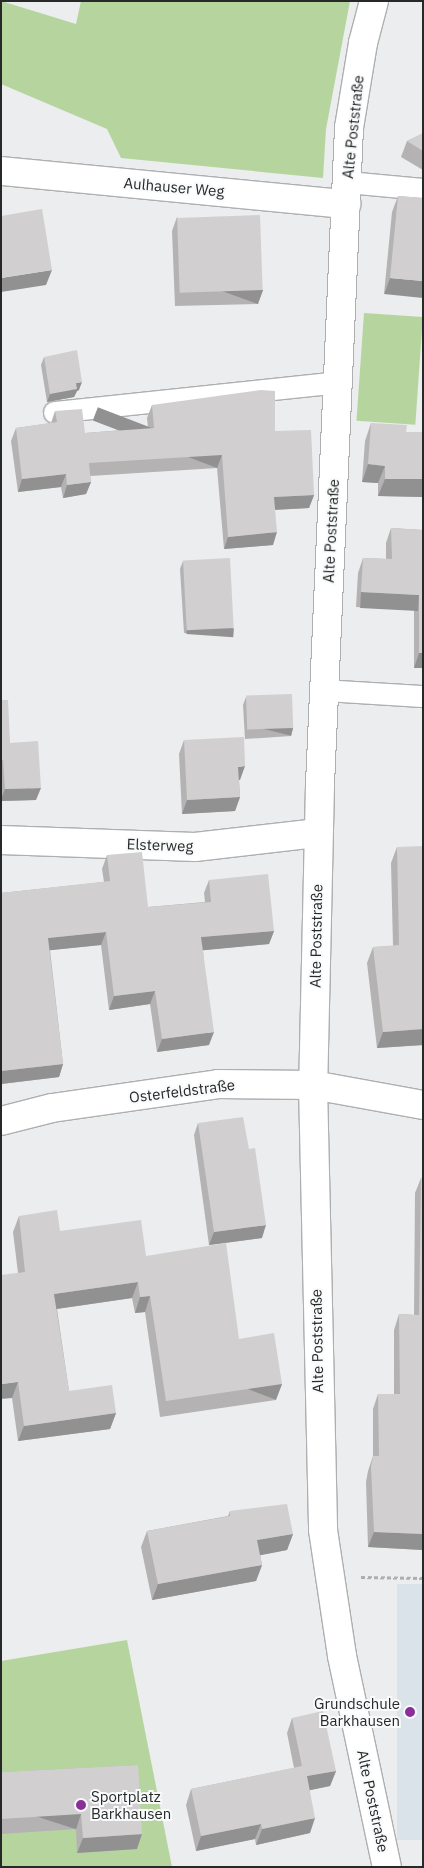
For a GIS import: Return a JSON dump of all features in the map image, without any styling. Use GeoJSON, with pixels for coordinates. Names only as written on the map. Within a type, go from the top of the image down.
{"type":"FeatureCollection","features":[{"type":"Feature","properties":{"kind":"street","name":"Alte Poststraße"},"geometry":{"type":"LineString","coordinates":[[374,1],[363,43],[350,128],[346,193],[318,833],[313,1085],[319,1438],[328,1576],[387,1867]]}},
{"type":"Feature","properties":{"kind":"street","name":"Aulhauser Weg"},"geometry":{"type":"LineString","coordinates":[[1,171],[346,193]]}},
{"type":"Feature","properties":{"kind":"street","name":"Elsterweg"},"geometry":{"type":"LineString","coordinates":[[1,840],[195,847],[318,833]]}},
{"type":"Feature","properties":{"kind":"street","name":"Osterfeldstraße"},"geometry":{"type":"LineString","coordinates":[[1,1121],[52,1108],[218,1084],[313,1085],[423,1105]]}},
{"type":"Feature","properties":{"kind":"lane"},"geometry":{"type":"LineString","coordinates":[[346,193],[423,189]]}},
{"type":"Feature","properties":{"kind":"lane"},"geometry":{"type":"LineString","coordinates":[[54,412],[338,382]]}},
{"type":"Feature","properties":{"kind":"lane"},"geometry":{"type":"LineString","coordinates":[[324,690],[423,696]]}},
{"type":"Feature","properties":{"kind":"path"},"geometry":{"type":"LineString","coordinates":[[328,1576],[423,1578]]}},
{"type":"Feature","properties":{"kind":"shaded area","name":"Grundschule Barkhausen"},"geometry":{"type":"Polygon","coordinates":[[[397,1584],[423,1584],[423,1840],[397,1840],[397,1584]]]}},
{"type":"Feature","properties":{"kind":"green space"},"geometry":{"type":"Polygon","coordinates":[[[1,1],[76,24],[81,1],[350,1],[326,129],[323,178],[121,158],[107,129],[1,84],[1,1]]]}},
{"type":"Feature","properties":{"kind":"green space"},"geometry":{"type":"Polygon","coordinates":[[[364,313],[423,317],[415,425],[356,421],[364,313]]]}},
{"type":"Feature","properties":{"kind":"green space","name":"Sportplatz Barkhausen"},"geometry":{"type":"Polygon","coordinates":[[[127,1640],[172,1867],[1,1867],[1,1661],[127,1640]]]}},
{"type":"Feature","properties":{"kind":"building"},"geometry":{"type":"Polygon","coordinates":[[[423,133],[423,151],[407,141],[423,133]]]}},
{"type":"Feature","properties":{"kind":"building"},"geometry":{"type":"Polygon","coordinates":[[[398,196],[423,198],[423,281],[390,278],[398,196]]]}},
{"type":"Feature","properties":{"kind":"building"},"geometry":{"type":"Polygon","coordinates":[[[42,209],[52,270],[1,278],[1,216],[42,209]]]}},
{"type":"Feature","properties":{"kind":"building"},"geometry":{"type":"Polygon","coordinates":[[[260,215],[263,290],[180,293],[177,218],[260,215]]]}},
{"type":"Feature","properties":{"kind":"building"},"geometry":{"type":"Polygon","coordinates":[[[77,350],[82,382],[76,383],[77,389],[50,394],[44,357],[77,350]]]}},
{"type":"Feature","properties":{"kind":"building"},"geometry":{"type":"Polygon","coordinates":[[[261,390],[275,391],[275,431],[311,430],[314,495],[274,497],[277,532],[228,537],[222,455],[89,463],[91,482],[67,485],[66,474],[22,479],[16,428],[57,422],[55,411],[82,409],[85,433],[154,428],[152,405],[261,390]]]}},
{"type":"Feature","properties":{"kind":"building"},"geometry":{"type":"Polygon","coordinates":[[[371,423],[407,425],[406,432],[423,432],[423,479],[385,479],[385,466],[368,464],[371,423]]]}},
{"type":"Feature","properties":{"kind":"building"},"geometry":{"type":"Polygon","coordinates":[[[391,528],[423,530],[423,653],[419,653],[419,595],[361,592],[363,558],[392,559],[391,528]]]}},
{"type":"Feature","properties":{"kind":"building"},"geometry":{"type":"Polygon","coordinates":[[[230,558],[234,628],[187,630],[183,560],[230,558]]]}},
{"type":"Feature","properties":{"kind":"building"},"geometry":{"type":"Polygon","coordinates":[[[292,694],[293,728],[247,730],[246,696],[292,694]]]}},
{"type":"Feature","properties":{"kind":"building"},"geometry":{"type":"Polygon","coordinates":[[[1,700],[8,700],[10,743],[38,741],[41,788],[5,789],[3,760],[1,760],[1,700]]]}},
{"type":"Feature","properties":{"kind":"building"},"geometry":{"type":"Polygon","coordinates":[[[244,737],[245,766],[238,767],[240,797],[187,800],[184,740],[244,737]]]}},
{"type":"Feature","properties":{"kind":"building"},"geometry":{"type":"Polygon","coordinates":[[[423,846],[423,1029],[383,1032],[373,947],[399,945],[397,847],[423,846]]]}},
{"type":"Feature","properties":{"kind":"building"},"geometry":{"type":"Polygon","coordinates":[[[142,852],[148,907],[211,902],[209,880],[268,874],[274,931],[201,937],[214,1032],[162,1039],[155,991],[114,996],[106,932],[48,938],[63,1064],[1,1071],[1,893],[110,881],[107,855],[142,852]]]}},
{"type":"Feature","properties":{"kind":"building"},"geometry":{"type":"Polygon","coordinates":[[[243,1117],[249,1149],[255,1148],[266,1225],[214,1232],[198,1123],[243,1117]]]}},
{"type":"Feature","properties":{"kind":"building"},"geometry":{"type":"Polygon","coordinates":[[[421,1178],[423,1178],[423,1534],[374,1532],[371,1467],[373,1456],[379,1456],[378,1394],[400,1394],[399,1314],[419,1315],[421,1178]]]}},
{"type":"Feature","properties":{"kind":"building"},"geometry":{"type":"Polygon","coordinates":[[[57,1210],[60,1231],[141,1220],[146,1256],[226,1243],[239,1339],[274,1333],[282,1384],[166,1401],[150,1296],[140,1297],[138,1282],[54,1294],[69,1391],[112,1385],[116,1413],[24,1426],[18,1382],[1,1384],[1,1275],[25,1272],[19,1216],[57,1210]]]}},
{"type":"Feature","properties":{"kind":"building"},"geometry":{"type":"Polygon","coordinates":[[[287,1504],[293,1534],[257,1540],[262,1565],[158,1584],[147,1531],[230,1516],[230,1511],[287,1504]]]}},
{"type":"Feature","properties":{"kind":"building"},"geometry":{"type":"Polygon","coordinates":[[[323,1711],[336,1771],[307,1776],[315,1818],[262,1829],[261,1824],[201,1836],[191,1789],[302,1766],[292,1718],[323,1711]]]}},
{"type":"Feature","properties":{"kind":"building"},"geometry":{"type":"Polygon","coordinates":[[[138,1765],[142,1834],[83,1838],[81,1814],[1,1819],[1,1772],[138,1765]]]}},
{"type":"Feature","properties":{"kind":"place","name":"Grundschule Barkhausen"},"geometry":{"type":"Point","coordinates":[410,1712]}},
{"type":"Feature","properties":{"kind":"place","name":"Sportplatz Barkhausen"},"geometry":{"type":"Point","coordinates":[81,1805]}}]}
